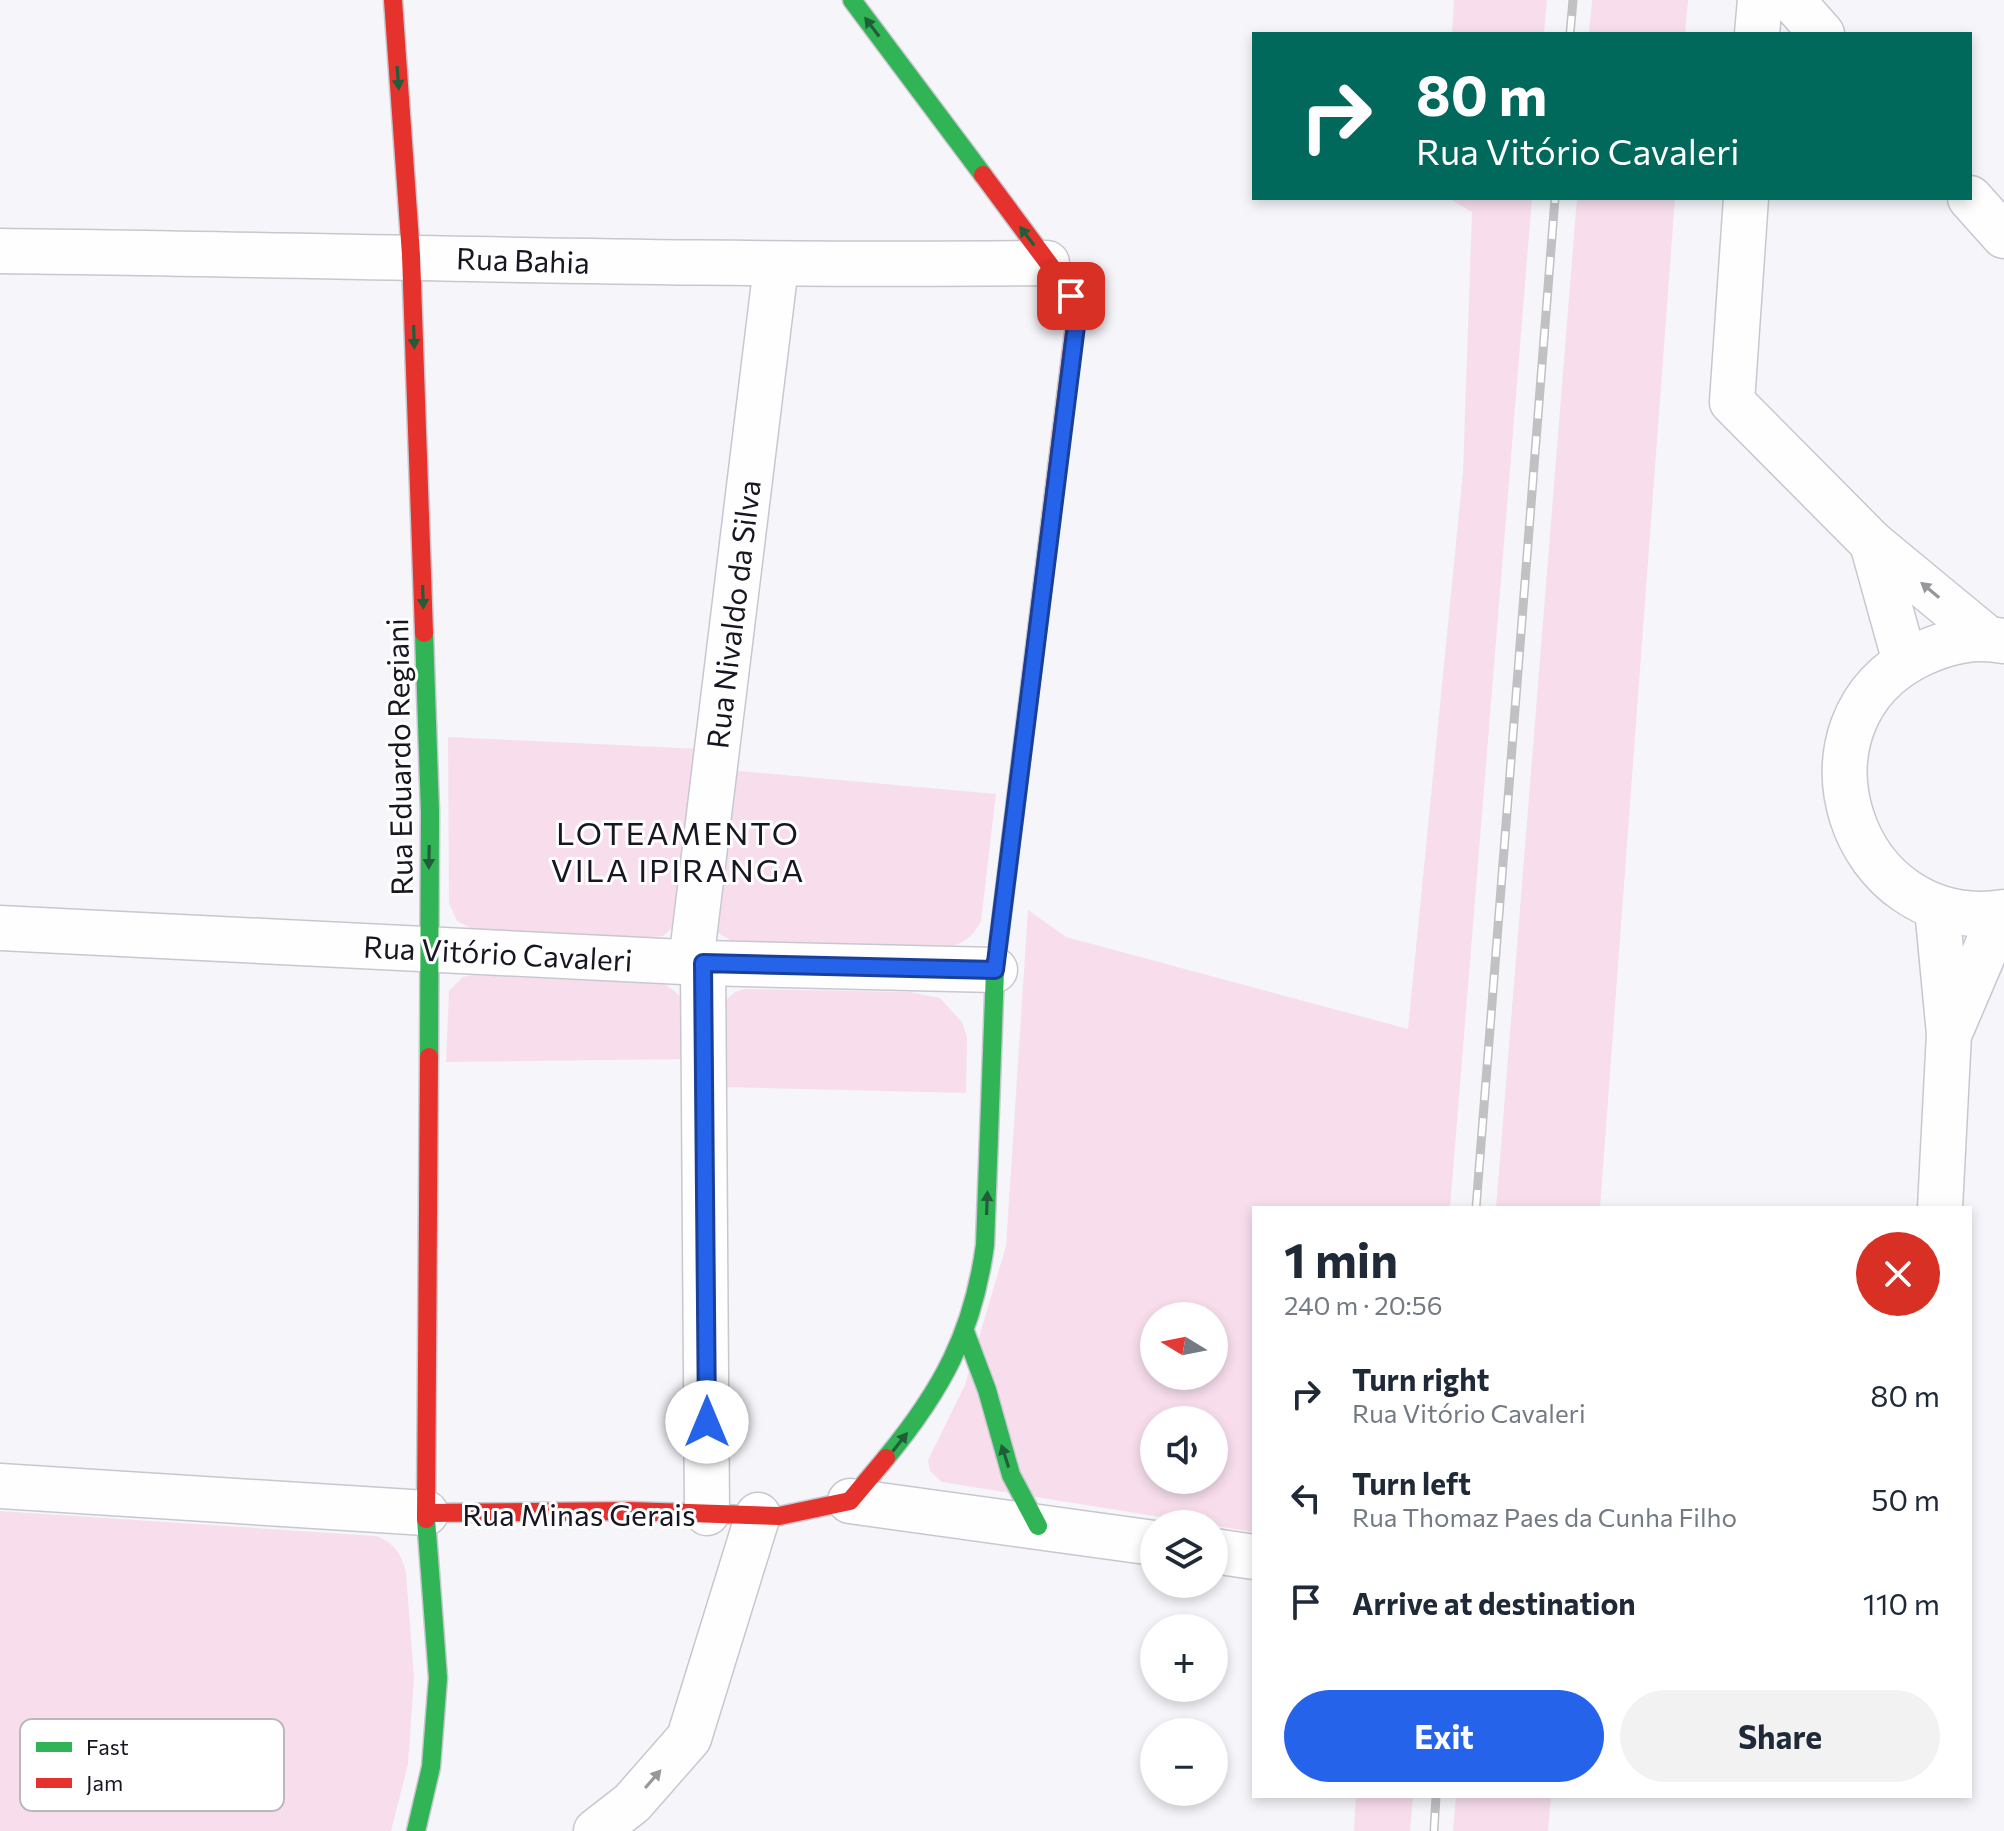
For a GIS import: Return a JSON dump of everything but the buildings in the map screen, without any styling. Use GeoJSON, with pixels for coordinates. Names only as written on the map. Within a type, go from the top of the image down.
{"type":"FeatureCollection","features":[{"type":"Feature","properties":{"kind":"street","name":"Rua Eduardo Regiani"},"geometry":{"type":"LineString","coordinates":[[393,0],[411,255],[430,812],[426,1513],[438,1678],[431,1767],[416,1831]]}},
{"type":"Feature","properties":{"kind":"street"},"geometry":{"type":"LineString","coordinates":[[850,1501],[923,1413],[966,1334],[979,1290],[985,1245],[995,970],[1076,326],[1071,296],[852,0]]}},
{"type":"Feature","properties":{"kind":"street"},"geometry":{"type":"LineString","coordinates":[[1757,32],[1760,0]]}},
{"type":"Feature","properties":{"kind":"street"},"geometry":{"type":"LineString","coordinates":[[1792,0],[1820,32]]}},
{"type":"Feature","properties":{"kind":"street"},"geometry":{"type":"LineString","coordinates":[[1746,200],[1732,402],[1872,543],[1996,639]]}},
{"type":"Feature","properties":{"kind":"street"},"geometry":{"type":"LineString","coordinates":[[1972,200],[2004,236]]}},
{"type":"Feature","properties":{"kind":"street","name":"Rua Bahia"},"geometry":{"type":"LineString","coordinates":[[0,251],[411,255],[776,266],[1047,263]]}},
{"type":"Feature","properties":{"kind":"street","name":"Rua Nivaldo da Silva"},"geometry":{"type":"LineString","coordinates":[[707,1513],[697,963],[776,266]]}},
{"type":"Feature","properties":{"kind":"street"},"geometry":{"type":"LineString","coordinates":[[1872,543],[1905,662]]}},
{"type":"Feature","properties":{"kind":"street"},"geometry":{"type":"LineString","coordinates":[[1949,1034],[2002,913],[1975,914],[1937,908],[1914,897],[1875,864],[1851,820],[1845,795],[1846,756],[1856,720],[1869,697],[1905,662],[1943,644],[1996,639]]}},
{"type":"Feature","properties":{"kind":"street"},"geometry":{"type":"LineString","coordinates":[[1937,908],[1949,1034],[1940,1206]]}},
{"type":"Feature","properties":{"kind":"street","name":"Rua Vitório Cavaleri"},"geometry":{"type":"LineString","coordinates":[[0,928],[428,947],[697,963],[995,970]]}},
{"type":"Feature","properties":{"kind":"street"},"geometry":{"type":"LineString","coordinates":[[966,1334],[987,1390],[1011,1475],[1038,1526]]}},
{"type":"Feature","properties":{"kind":"street","name":"Rua Minas Gerais"},"geometry":{"type":"LineString","coordinates":[[0,1486],[426,1513],[758,1515],[805,1512],[850,1501],[1140,1541]]}},
{"type":"Feature","properties":{"kind":"street"},"geometry":{"type":"LineString","coordinates":[[596,1831],[632,1803],[689,1738],[758,1515]]}},
{"type":"Feature","properties":{"kind":"street"},"geometry":{"type":"LineString","coordinates":[[1228,1553],[1252,1557]]}},
{"type":"Feature","properties":{"kind":"shaded area"},"geometry":{"type":"Polygon","coordinates":[[[1454,0],[1547,0],[1544,32],[1452,32],[1454,0]]]}},
{"type":"Feature","properties":{"kind":"shaded area"},"geometry":{"type":"Polygon","coordinates":[[[1592,0],[1688,0],[1685,32],[1589,32],[1592,0]]]}},
{"type":"Feature","properties":{"kind":"shaded area"},"geometry":{"type":"Polygon","coordinates":[[[1451,200],[1532,200],[1450,1206],[1252,1206],[1252,1532],[1228,1528],[1228,1510],[1140,1510],[1140,1514],[942,1482],[930,1471],[928,1460],[965,1385],[1006,1246],[1028,910],[1066,937],[1408,1029],[1463,472],[1472,212],[1451,200]]]}},
{"type":"Feature","properties":{"kind":"shaded area"},"geometry":{"type":"Polygon","coordinates":[[[1577,200],[1675,200],[1600,1206],[1496,1206],[1577,200]]]}},
{"type":"Feature","properties":{"kind":"shaded area"},"geometry":{"type":"Polygon","coordinates":[[[448,737],[701,749],[678,923],[663,936],[644,938],[474,930],[457,921],[449,903],[448,737]]]}},
{"type":"Feature","properties":{"kind":"shaded area"},"geometry":{"type":"Polygon","coordinates":[[[729,770],[996,794],[978,926],[969,937],[952,946],[734,942],[718,933],[713,924],[729,770]]]}},
{"type":"Feature","properties":{"kind":"shaded area"},"geometry":{"type":"Polygon","coordinates":[[[463,977],[663,984],[680,997],[684,1006],[689,1059],[446,1062],[449,991],[463,977]]]}},
{"type":"Feature","properties":{"kind":"shaded area"},"geometry":{"type":"Polygon","coordinates":[[[744,989],[909,992],[940,998],[962,1022],[967,1037],[966,1093],[719,1087],[721,1005],[735,992],[744,989]]]}},
{"type":"Feature","properties":{"kind":"shaded area"},"geometry":{"type":"Polygon","coordinates":[[[0,1511],[376,1536],[388,1542],[399,1555],[406,1573],[414,1678],[408,1764],[391,1831],[0,1831],[0,1511]]]}},
{"type":"Feature","properties":{"kind":"shaded area"},"geometry":{"type":"Polygon","coordinates":[[[1356,1798],[1413,1798],[1410,1831],[1354,1831],[1356,1798]]]}},
{"type":"Feature","properties":{"kind":"shaded area"},"geometry":{"type":"Polygon","coordinates":[[[1456,1798],[1551,1798],[1548,1831],[1453,1831],[1456,1798]]]}},
{"type":"Feature","properties":{"kind":"railway"},"geometry":{"type":"LineString","coordinates":[[1570,32],[1573,0]]}},
{"type":"Feature","properties":{"kind":"railway"},"geometry":{"type":"LineString","coordinates":[[1476,1206],[1555,200]]}},
{"type":"Feature","properties":{"kind":"railway"},"geometry":{"type":"LineString","coordinates":[[1434,1831],[1436,1798]]}},
{"type":"Feature","properties":{"kind":"traffic: fast"},"geometry":{"type":"LineString","coordinates":[[852,0],[983,175]]}},
{"type":"Feature","properties":{"kind":"traffic: fast"},"geometry":{"type":"LineString","coordinates":[[424,633],[430,812],[429,1057]]}},
{"type":"Feature","properties":{"kind":"traffic: fast"},"geometry":{"type":"LineString","coordinates":[[886,1458],[923,1408],[952,1359],[980,1277],[985,1245],[995,970],[1016,800]]}},
{"type":"Feature","properties":{"kind":"traffic: fast"},"geometry":{"type":"LineString","coordinates":[[966,1334],[987,1390],[1011,1475],[1038,1526]]}},
{"type":"Feature","properties":{"kind":"traffic: fast"},"geometry":{"type":"LineString","coordinates":[[416,1831],[431,1767],[438,1678],[426,1519]]}},
{"type":"Feature","properties":{"kind":"traffic: jam"},"geometry":{"type":"LineString","coordinates":[[393,0],[411,255],[424,633]]}},
{"type":"Feature","properties":{"kind":"traffic: jam"},"geometry":{"type":"LineString","coordinates":[[983,175],[1066,287],[1076,316],[1016,800]]}},
{"type":"Feature","properties":{"kind":"traffic: jam"},"geometry":{"type":"LineString","coordinates":[[426,1519],[429,1057]]}},
{"type":"Feature","properties":{"kind":"traffic: jam"},"geometry":{"type":"LineString","coordinates":[[426,1513],[629,1511],[779,1516],[850,1501],[886,1458]]}},
{"type":"Feature","properties":{"kind":"district","name":"LOTEAMENTO VILA IPIRANGA"},"geometry":{"type":"Point","coordinates":[678,850]}},
{"type":"Feature","properties":{"kind":"route"},"geometry":{"type":"LineString","coordinates":[[707,1422],[703,963],[995,970],[1076,326],[1071,296]]}}]}
